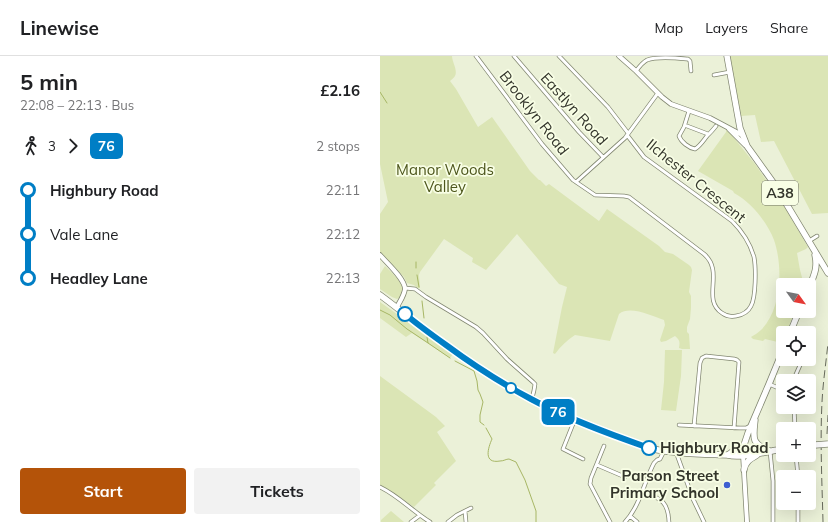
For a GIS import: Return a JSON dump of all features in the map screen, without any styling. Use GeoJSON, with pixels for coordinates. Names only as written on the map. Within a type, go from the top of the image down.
{"type":"FeatureCollection","features":[{"type":"Feature","properties":{"kind":"highway","name":"A38"},"geometry":{"type":"LineString","coordinates":[[727,56],[742,135],[746,146],[775,185],[828,273]]}},
{"type":"Feature","properties":{"kind":"highway","name":"A38"},"geometry":{"type":"LineString","coordinates":[[811,244],[817,263],[813,278]]}},
{"type":"Feature","properties":{"kind":"highway","name":"A38"},"geometry":{"type":"LineString","coordinates":[[816,272],[819,268],[822,268],[828,273]]}},
{"type":"Feature","properties":{"kind":"highway"},"geometry":{"type":"LineString","coordinates":[[380,295],[457,353],[498,380],[531,399],[614,436],[664,451],[728,455],[732,452],[761,453],[776,450]]}},
{"type":"Feature","properties":{"kind":"highway"},"geometry":{"type":"LineString","coordinates":[[742,453],[751,425],[777,366]]}},
{"type":"Feature","properties":{"kind":"highway"},"geometry":{"type":"LineString","coordinates":[[754,438],[755,416]]}},
{"type":"Feature","properties":{"kind":"highway"},"geometry":{"type":"LineString","coordinates":[[748,433],[754,438],[758,445],[770,451]]}},
{"type":"Feature","properties":{"kind":"highway"},"geometry":{"type":"LineString","coordinates":[[816,445],[828,444]]}},
{"type":"Feature","properties":{"kind":"highway"},"geometry":{"type":"LineString","coordinates":[[744,470],[745,464],[748,460],[761,453]]}},
{"type":"Feature","properties":{"kind":"street","name":"Brooklyn Road"},"geometry":{"type":"LineString","coordinates":[[476,56],[545,148],[576,182]]}},
{"type":"Feature","properties":{"kind":"street","name":"Eastlyn Road"},"geometry":{"type":"LineString","coordinates":[[514,56],[579,132],[603,157]]}},
{"type":"Feature","properties":{"kind":"street"},"geometry":{"type":"LineString","coordinates":[[559,56],[608,107],[628,134]]}},
{"type":"Feature","properties":{"kind":"street"},"geometry":{"type":"LineString","coordinates":[[619,56],[671,104],[710,118],[742,135]]}},
{"type":"Feature","properties":{"kind":"street"},"geometry":{"type":"LineString","coordinates":[[636,71],[646,60],[659,57],[688,59],[690,60],[691,71]]}},
{"type":"Feature","properties":{"kind":"street"},"geometry":{"type":"LineString","coordinates":[[714,75],[730,72]]}},
{"type":"Feature","properties":{"kind":"street"},"geometry":{"type":"LineString","coordinates":[[576,182],[628,134],[658,93]]}},
{"type":"Feature","properties":{"kind":"street"},"geometry":{"type":"LineString","coordinates":[[689,111],[684,127],[679,135],[680,139],[691,148],[695,149],[699,147],[716,126]]}},
{"type":"Feature","properties":{"kind":"street"},"geometry":{"type":"LineString","coordinates":[[726,126],[733,127],[739,120]]}},
{"type":"Feature","properties":{"kind":"street"},"geometry":{"type":"LineString","coordinates":[[688,126],[708,134]]}},
{"type":"Feature","properties":{"kind":"street"},"geometry":{"type":"LineString","coordinates":[[726,126],[746,146]]}},
{"type":"Feature","properties":{"kind":"street","name":"Ilchester Crescent"},"geometry":{"type":"LineString","coordinates":[[576,182],[595,195],[629,197],[704,254],[711,262],[714,272],[713,299],[717,309],[725,315],[732,316],[741,315],[748,310],[753,302],[756,271],[753,254],[746,237],[732,221],[644,156],[628,134]]}},
{"type":"Feature","properties":{"kind":"street"},"geometry":{"type":"LineString","coordinates":[[811,244],[818,236]]}},
{"type":"Feature","properties":{"kind":"street"},"geometry":{"type":"LineString","coordinates":[[380,255],[402,280],[405,288],[404,294],[397,307]]}},
{"type":"Feature","properties":{"kind":"street"},"geometry":{"type":"LineString","coordinates":[[405,288],[415,289],[476,327],[483,333],[507,359],[535,384],[533,391],[534,394],[531,399]]}},
{"type":"Feature","properties":{"kind":"street"},"geometry":{"type":"LineString","coordinates":[[694,426],[700,363],[702,358],[706,356],[734,359],[739,362],[734,428]]}},
{"type":"Feature","properties":{"kind":"street"},"geometry":{"type":"LineString","coordinates":[[770,384],[776,387]]}},
{"type":"Feature","properties":{"kind":"street"},"geometry":{"type":"LineString","coordinates":[[574,419],[563,449],[583,459]]}},
{"type":"Feature","properties":{"kind":"street"},"geometry":{"type":"LineString","coordinates":[[679,425],[740,428],[751,425]]}},
{"type":"Feature","properties":{"kind":"street"},"geometry":{"type":"LineString","coordinates":[[740,428],[748,433]]}},
{"type":"Feature","properties":{"kind":"street"},"geometry":{"type":"LineString","coordinates":[[604,446],[590,484],[610,522]]}},
{"type":"Feature","properties":{"kind":"street"},"geometry":{"type":"LineString","coordinates":[[658,450],[661,457]]}},
{"type":"Feature","properties":{"kind":"street"},"geometry":{"type":"LineString","coordinates":[[625,522],[630,516],[654,463],[660,459],[664,451]]}},
{"type":"Feature","properties":{"kind":"street"},"geometry":{"type":"LineString","coordinates":[[770,451],[773,481],[773,522]]}},
{"type":"Feature","properties":{"kind":"street"},"geometry":{"type":"LineString","coordinates":[[676,452],[693,499],[704,522]]}},
{"type":"Feature","properties":{"kind":"street"},"geometry":{"type":"LineString","coordinates":[[742,453],[747,522]]}},
{"type":"Feature","properties":{"kind":"street"},"geometry":{"type":"LineString","coordinates":[[597,465],[625,477]]}},
{"type":"Feature","properties":{"kind":"street"},"geometry":{"type":"LineString","coordinates":[[380,487],[398,497],[420,516],[430,522]]}},
{"type":"Feature","properties":{"kind":"street"},"geometry":{"type":"LineString","coordinates":[[642,491],[658,498],[664,503],[668,512],[669,522]]}},
{"type":"Feature","properties":{"kind":"street"},"geometry":{"type":"LineString","coordinates":[[448,522],[457,515],[471,508]]}},
{"type":"Feature","properties":{"kind":"street"},"geometry":{"type":"LineString","coordinates":[[798,510],[798,522]]}},
{"type":"Feature","properties":{"kind":"street"},"geometry":{"type":"LineString","coordinates":[[464,511],[466,522]]}},
{"type":"Feature","properties":{"kind":"street"},"geometry":{"type":"LineString","coordinates":[[412,522],[420,516]]}},
{"type":"Feature","properties":{"kind":"street"},"geometry":{"type":"LineString","coordinates":[[630,516],[637,522]]}},
{"type":"Feature","properties":{"kind":"green space","name":"Manor Woods Valley"},"geometry":{"type":"Polygon","coordinates":[[[380,56],[452,56],[456,74],[450,81],[478,127],[492,117],[530,171],[546,186],[549,184],[599,221],[607,209],[659,246],[665,252],[673,254],[689,265],[692,270],[689,292],[691,296],[691,308],[690,319],[687,327],[690,349],[679,348],[679,341],[675,336],[661,342],[660,340],[665,325],[664,320],[641,312],[629,311],[619,314],[610,341],[575,335],[564,343],[555,354],[553,353],[567,287],[559,284],[517,234],[486,270],[472,262],[473,258],[444,239],[420,272],[420,288],[407,283],[404,277],[380,252],[380,214],[388,202],[380,164],[380,56]]]}},
{"type":"Feature","properties":{"kind":"green space"},"geometry":{"type":"Polygon","coordinates":[[[730,56],[828,56],[828,213],[812,214],[774,141],[761,142],[755,115],[741,116],[730,56]]]}},
{"type":"Feature","properties":{"kind":"green space"},"geometry":{"type":"Polygon","coordinates":[[[726,130],[730,133],[755,164],[784,206],[808,247],[797,253],[802,278],[779,278],[779,262],[774,240],[758,213],[733,191],[698,171],[726,130]]]}},
{"type":"Feature","properties":{"kind":"green space"},"geometry":{"type":"Polygon","coordinates":[[[385,266],[403,287],[402,296],[397,299],[380,289],[380,274],[385,266]]]}},
{"type":"Feature","properties":{"kind":"green space"},"geometry":{"type":"Polygon","coordinates":[[[380,302],[453,354],[450,358],[412,333],[406,337],[380,318],[380,302]]]}},
{"type":"Feature","properties":{"kind":"green space"},"geometry":{"type":"Polygon","coordinates":[[[776,302],[776,318],[792,318],[789,326],[776,326],[776,342],[765,339],[763,341],[753,339],[751,337],[761,330],[773,311],[776,302]]]}},
{"type":"Feature","properties":{"kind":"green space"},"geometry":{"type":"Polygon","coordinates":[[[665,350],[682,350],[681,376],[676,411],[661,410],[665,350]]]}},
{"type":"Feature","properties":{"kind":"green space"},"geometry":{"type":"Polygon","coordinates":[[[380,376],[436,417],[445,426],[437,432],[456,461],[434,483],[436,485],[414,507],[380,485],[380,376]]]}},
{"type":"Feature","properties":{"kind":"green space"},"geometry":{"type":"Polygon","coordinates":[[[391,511],[404,522],[381,522],[381,520],[391,511]]]}},
{"type":"Feature","properties":{"kind":"waterway"},"geometry":{"type":"LineString","coordinates":[[380,92],[387,103]]}},
{"type":"Feature","properties":{"kind":"waterway"},"geometry":{"type":"LineString","coordinates":[[416,262],[416,268]]}},
{"type":"Feature","properties":{"kind":"waterway"},"geometry":{"type":"LineString","coordinates":[[417,275],[419,287]]}},
{"type":"Feature","properties":{"kind":"waterway"},"geometry":{"type":"LineString","coordinates":[[422,301],[424,318]]}},
{"type":"Feature","properties":{"kind":"waterway"},"geometry":{"type":"LineString","coordinates":[[380,310],[390,315],[428,343]]}},
{"type":"Feature","properties":{"kind":"waterway"},"geometry":{"type":"LineString","coordinates":[[427,337],[428,343],[450,358]]}},
{"type":"Feature","properties":{"kind":"waterway"},"geometry":{"type":"LineString","coordinates":[[455,361],[474,371],[478,390],[483,402],[480,422],[484,425]]}},
{"type":"Feature","properties":{"kind":"waterway"},"geometry":{"type":"LineString","coordinates":[[486,428],[492,439],[488,451],[489,458],[495,461],[509,459],[516,462],[525,480],[536,511],[536,522]]}},
{"type":"Feature","properties":{"kind":"railway"},"geometry":{"type":"LineString","coordinates":[[823,522],[821,417],[828,343]]}},
{"type":"Feature","properties":{"kind":"railway"},"geometry":{"type":"LineString","coordinates":[[827,434],[828,415]]}},
{"type":"Feature","properties":{"kind":"bus line","name":"76"},"geometry":{"type":"LineString","coordinates":[[405,314],[457,353],[498,380],[531,399],[614,436],[649,448]]}},
{"type":"Feature","properties":{"kind":"place","name":"Highbury Road"},"geometry":{"type":"Point","coordinates":[649,448]}},
{"type":"Feature","properties":{"kind":"place","name":"Parson Street Primary School"},"geometry":{"type":"Point","coordinates":[727,485]}}]}
